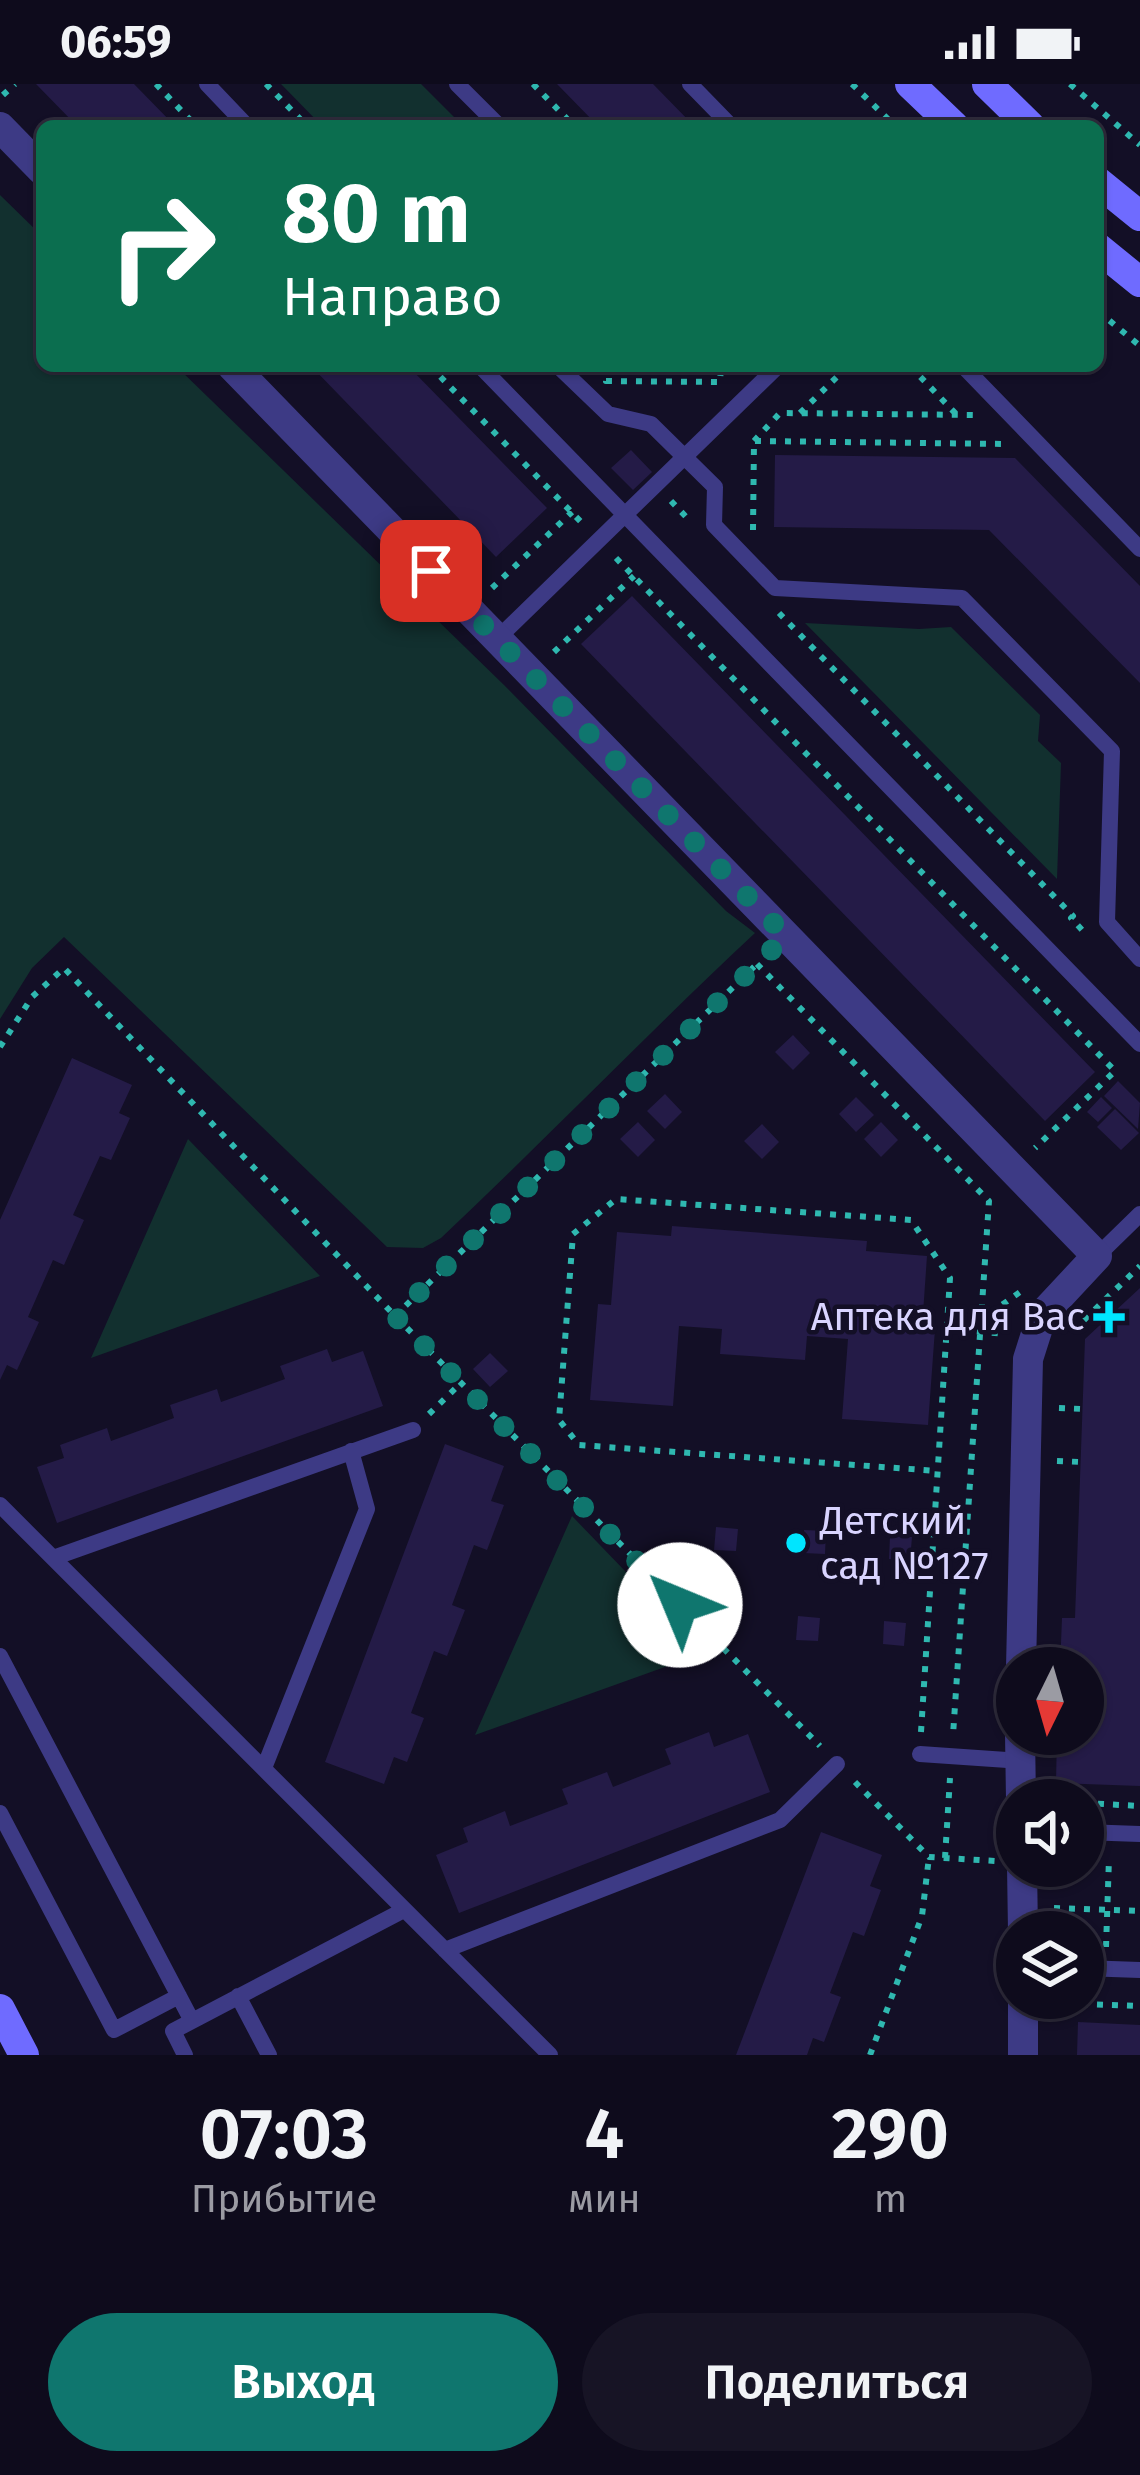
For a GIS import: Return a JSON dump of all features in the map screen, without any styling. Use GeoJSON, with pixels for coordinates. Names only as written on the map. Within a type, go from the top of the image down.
{"type":"FeatureCollection","features":[{"type":"Feature","properties":{"kind":"main road"},"geometry":{"type":"LineString","coordinates":[[910,84],[948,120]]}},
{"type":"Feature","properties":{"kind":"main road"},"geometry":{"type":"LineString","coordinates":[[987,84],[1023,120]]}},
{"type":"Feature","properties":{"kind":"main road"},"geometry":{"type":"LineString","coordinates":[[1104,187],[1140,217]]}},
{"type":"Feature","properties":{"kind":"main road"},"geometry":{"type":"LineString","coordinates":[[1104,253],[1140,282]]}},
{"type":"Feature","properties":{"kind":"main road"},"geometry":{"type":"LineString","coordinates":[[0,2009],[24,2055]]}},
{"type":"Feature","properties":{"kind":"street"},"geometry":{"type":"LineString","coordinates":[[0,127],[36,164]]}},
{"type":"Feature","properties":{"kind":"street"},"geometry":{"type":"LineString","coordinates":[[238,372],[1097,1256],[1042,1315],[1028,1359],[1021,1647]]}},
{"type":"Feature","properties":{"kind":"street"},"geometry":{"type":"LineString","coordinates":[[1023,2055],[1033,2019]]}},
{"type":"Feature","properties":{"kind":"lane"},"geometry":{"type":"LineString","coordinates":[[207,84],[242,120]]}},
{"type":"Feature","properties":{"kind":"lane"},"geometry":{"type":"LineString","coordinates":[[458,84],[493,120]]}},
{"type":"Feature","properties":{"kind":"lane"},"geometry":{"type":"LineString","coordinates":[[690,84],[725,120]]}},
{"type":"Feature","properties":{"kind":"lane"},"geometry":{"type":"LineString","coordinates":[[486,372],[1140,1044]]}},
{"type":"Feature","properties":{"kind":"lane"},"geometry":{"type":"LineString","coordinates":[[564,372],[608,414],[651,424],[715,487],[713,525],[775,588],[962,598],[1112,751],[1107,922],[1140,959]]}},
{"type":"Feature","properties":{"kind":"lane"},"geometry":{"type":"LineString","coordinates":[[497,639],[772,372]]}},
{"type":"Feature","properties":{"kind":"lane"},"geometry":{"type":"LineString","coordinates":[[969,372],[1140,549]]}},
{"type":"Feature","properties":{"kind":"lane"},"geometry":{"type":"LineString","coordinates":[[1097,1256],[1140,1214]]}},
{"type":"Feature","properties":{"kind":"lane"},"geometry":{"type":"LineString","coordinates":[[53,1558],[412,1430]]}},
{"type":"Feature","properties":{"kind":"lane"},"geometry":{"type":"LineString","coordinates":[[264,1768],[367,1509],[351,1451]]}},
{"type":"Feature","properties":{"kind":"lane"},"geometry":{"type":"LineString","coordinates":[[0,1505],[550,2055]]}},
{"type":"Feature","properties":{"kind":"lane"},"geometry":{"type":"LineString","coordinates":[[0,1655],[192,2020]]}},
{"type":"Feature","properties":{"kind":"lane"},"geometry":{"type":"LineString","coordinates":[[920,1754],[996,1750]]}},
{"type":"Feature","properties":{"kind":"lane"},"geometry":{"type":"LineString","coordinates":[[446,1950],[780,1820],[837,1763]]}},
{"type":"Feature","properties":{"kind":"lane"},"geometry":{"type":"LineString","coordinates":[[0,1813],[114,2030],[179,1996]]}},
{"type":"Feature","properties":{"kind":"lane"},"geometry":{"type":"LineString","coordinates":[[1104,1832],[1140,1834]]}},
{"type":"Feature","properties":{"kind":"lane"},"geometry":{"type":"LineString","coordinates":[[185,2055],[172,2031],[404,1910]]}},
{"type":"Feature","properties":{"kind":"lane"},"geometry":{"type":"LineString","coordinates":[[1105,1969],[1140,1970]]}},
{"type":"Feature","properties":{"kind":"lane"},"geometry":{"type":"LineString","coordinates":[[238,1996],[269,2055]]}},
{"type":"Feature","properties":{"kind":"path"},"geometry":{"type":"LineString","coordinates":[[3,95],[14,84]]}},
{"type":"Feature","properties":{"kind":"path"},"geometry":{"type":"LineString","coordinates":[[156,84],[190,120]]}},
{"type":"Feature","properties":{"kind":"path"},"geometry":{"type":"LineString","coordinates":[[266,84],[301,120]]}},
{"type":"Feature","properties":{"kind":"path"},"geometry":{"type":"LineString","coordinates":[[533,84],[568,120]]}},
{"type":"Feature","properties":{"kind":"path"},"geometry":{"type":"LineString","coordinates":[[852,84],[889,120]]}},
{"type":"Feature","properties":{"kind":"path"},"geometry":{"type":"LineString","coordinates":[[1070,84],[1140,145]]}},
{"type":"Feature","properties":{"kind":"path"},"geometry":{"type":"LineString","coordinates":[[1104,315],[1140,346]]}},
{"type":"Feature","properties":{"kind":"path"},"geometry":{"type":"LineString","coordinates":[[436,372],[1115,1071],[1031,1152]]}},
{"type":"Feature","properties":{"kind":"path"},"geometry":{"type":"LineString","coordinates":[[607,372],[606,381],[720,382],[721,372]]}},
{"type":"Feature","properties":{"kind":"path"},"geometry":{"type":"LineString","coordinates":[[800,413],[842,372]]}},
{"type":"Feature","properties":{"kind":"path"},"geometry":{"type":"LineString","coordinates":[[916,372],[957,415]]}},
{"type":"Feature","properties":{"kind":"path"},"geometry":{"type":"LineString","coordinates":[[753,531],[754,441],[780,413],[998,415]]}},
{"type":"Feature","properties":{"kind":"path"},"geometry":{"type":"LineString","coordinates":[[754,441],[1027,445]]}},
{"type":"Feature","properties":{"kind":"path"},"geometry":{"type":"LineString","coordinates":[[656,485],[703,535]]}},
{"type":"Feature","properties":{"kind":"path"},"geometry":{"type":"LineString","coordinates":[[488,593],[572,512]]}},
{"type":"Feature","properties":{"kind":"path"},"geometry":{"type":"LineString","coordinates":[[550,657],[634,576]]}},
{"type":"Feature","properties":{"kind":"path"},"geometry":{"type":"LineString","coordinates":[[767,601],[1084,932]]}},
{"type":"Feature","properties":{"kind":"path"},"geometry":{"type":"LineString","coordinates":[[395,1316],[786,936]]}},
{"type":"Feature","properties":{"kind":"path"},"geometry":{"type":"LineString","coordinates":[[758,964],[988,1201],[945,1858]]}},
{"type":"Feature","properties":{"kind":"path"},"geometry":{"type":"LineString","coordinates":[[0,1047],[32,997],[64,968],[395,1316],[929,1857],[996,1863]]}},
{"type":"Feature","properties":{"kind":"path"},"geometry":{"type":"LineString","coordinates":[[920,1754],[938,1471],[950,1278],[911,1220],[616,1198],[573,1234],[559,1420],[579,1445],[938,1471]]}},
{"type":"Feature","properties":{"kind":"path"},"geometry":{"type":"LineString","coordinates":[[1076,1328],[1140,1266]]}},
{"type":"Feature","properties":{"kind":"path"},"geometry":{"type":"LineString","coordinates":[[1099,1305],[1109,1316]]}},
{"type":"Feature","properties":{"kind":"path"},"geometry":{"type":"LineString","coordinates":[[1090,1314],[1101,1324]]}},
{"type":"Feature","properties":{"kind":"path"},"geometry":{"type":"LineString","coordinates":[[412,1430],[461,1383]]}},
{"type":"Feature","properties":{"kind":"path"},"geometry":{"type":"LineString","coordinates":[[1059,1408],[1083,1408]]}},
{"type":"Feature","properties":{"kind":"path"},"geometry":{"type":"LineString","coordinates":[[1058,1461],[1081,1462]]}},
{"type":"Feature","properties":{"kind":"path"},"geometry":{"type":"LineString","coordinates":[[1104,1804],[1140,1806]]}},
{"type":"Feature","properties":{"kind":"path"},"geometry":{"type":"LineString","coordinates":[[1111,1804],[1104,2004],[1140,2006]]}},
{"type":"Feature","properties":{"kind":"path"},"geometry":{"type":"LineString","coordinates":[[870,2055],[922,1916],[929,1857]]}},
{"type":"Feature","properties":{"kind":"path"},"geometry":{"type":"LineString","coordinates":[[1098,1911],[1140,1911]]}},
{"type":"Feature","properties":{"kind":"green space"},"geometry":{"type":"Polygon","coordinates":[[[281,84],[421,84],[457,120],[316,120],[281,84]]]}},
{"type":"Feature","properties":{"kind":"green space"},"geometry":{"type":"Polygon","coordinates":[[[0,195],[36,230],[36,372],[182,372],[504,685],[726,911],[755,933],[441,1238],[423,1248],[387,1247],[64,937],[32,968],[0,1019],[0,195]]]}},
{"type":"Feature","properties":{"kind":"green space"},"geometry":{"type":"Polygon","coordinates":[[[805,623],[951,627],[1040,715],[1038,741],[1061,763],[1057,879],[805,623]]]}},
{"type":"Feature","properties":{"kind":"green space"},"geometry":{"type":"Polygon","coordinates":[[[188,1139],[320,1276],[91,1358],[188,1139]]]}},
{"type":"Feature","properties":{"kind":"green space"},"geometry":{"type":"Polygon","coordinates":[[[572,1516],[704,1653],[475,1735],[572,1516]]]}},
{"type":"Feature","properties":{"kind":"building"},"geometry":{"type":"Polygon","coordinates":[[[36,84],[134,84],[169,120],[71,120],[36,84]]]}},
{"type":"Feature","properties":{"kind":"building"},"geometry":{"type":"Polygon","coordinates":[[[557,84],[653,84],[688,120],[592,120],[557,84]]]}},
{"type":"Feature","properties":{"kind":"building"},"geometry":{"type":"Polygon","coordinates":[[[317,372],[414,372],[547,508],[496,557],[317,372]]]}},
{"type":"Feature","properties":{"kind":"building"},"geometry":{"type":"Polygon","coordinates":[[[631,450],[652,472],[633,490],[611,468],[631,450]]]}},
{"type":"Feature","properties":{"kind":"building"},"geometry":{"type":"Polygon","coordinates":[[[775,455],[1015,458],[1140,586],[1140,683],[989,530],[774,527],[775,455]]]}},
{"type":"Feature","properties":{"kind":"building"},"geometry":{"type":"Polygon","coordinates":[[[632,596],[1095,1072],[1045,1121],[581,644],[632,596]]]}},
{"type":"Feature","properties":{"kind":"building"},"geometry":{"type":"Polygon","coordinates":[[[793,1035],[810,1053],[793,1070],[775,1052],[793,1035]]]}},
{"type":"Feature","properties":{"kind":"building"},"geometry":{"type":"Polygon","coordinates":[[[72,1058],[132,1085],[119,1113],[130,1118],[111,1160],[100,1156],[73,1215],[84,1220],[64,1265],[53,1260],[28,1317],[39,1322],[17,1370],[7,1365],[0,1380],[0,1220],[72,1058]]]}},
{"type":"Feature","properties":{"kind":"building"},"geometry":{"type":"Polygon","coordinates":[[[1118,1081],[1140,1103],[1138,1129],[1104,1096],[1118,1081]]]}},
{"type":"Feature","properties":{"kind":"building"},"geometry":{"type":"Polygon","coordinates":[[[665,1094],[682,1112],[665,1129],[647,1111],[665,1094]]]}},
{"type":"Feature","properties":{"kind":"building"},"geometry":{"type":"Polygon","coordinates":[[[856,1097],[874,1115],[856,1132],[839,1114],[856,1097]]]}},
{"type":"Feature","properties":{"kind":"building"},"geometry":{"type":"Polygon","coordinates":[[[1101,1097],[1112,1108],[1098,1122],[1087,1112],[1101,1097]]]}},
{"type":"Feature","properties":{"kind":"building"},"geometry":{"type":"Polygon","coordinates":[[[1115,1109],[1139,1133],[1121,1150],[1097,1127],[1115,1109]]]}},
{"type":"Feature","properties":{"kind":"building"},"geometry":{"type":"Polygon","coordinates":[[[638,1122],[655,1140],[638,1157],[620,1139],[638,1122]]]}},
{"type":"Feature","properties":{"kind":"building"},"geometry":{"type":"Polygon","coordinates":[[[881,1122],[898,1140],[881,1157],[864,1139],[881,1122]]]}},
{"type":"Feature","properties":{"kind":"building"},"geometry":{"type":"Polygon","coordinates":[[[762,1124],[779,1142],[762,1159],[744,1141],[762,1124]]]}},
{"type":"Feature","properties":{"kind":"building"},"geometry":{"type":"Polygon","coordinates":[[[672,1226],[867,1241],[866,1251],[927,1256],[922,1328],[935,1329],[928,1425],[842,1419],[848,1339],[807,1336],[805,1360],[720,1354],[722,1329],[679,1326],[673,1406],[590,1400],[598,1304],[611,1305],[617,1232],[671,1236],[672,1226]]]}},
{"type":"Feature","properties":{"kind":"building"},"geometry":{"type":"Polygon","coordinates":[[[1140,1288],[1140,1786],[1104,1785],[1104,1779],[1056,1779],[1057,1755],[1104,1755],[1104,1647],[1061,1647],[1062,1618],[1075,1618],[1085,1339],[1140,1288]]]}},
{"type":"Feature","properties":{"kind":"building"},"geometry":{"type":"Polygon","coordinates":[[[327,1349],[332,1362],[363,1351],[383,1406],[57,1523],[37,1467],[64,1458],[60,1445],[107,1428],[111,1441],[174,1418],[170,1405],[217,1389],[221,1402],[285,1379],[280,1366],[327,1349]]]}},
{"type":"Feature","properties":{"kind":"building"},"geometry":{"type":"Polygon","coordinates":[[[490,1353],[508,1371],[490,1387],[473,1369],[490,1353]]]}},
{"type":"Feature","properties":{"kind":"building"},"geometry":{"type":"Polygon","coordinates":[[[445,1444],[504,1466],[491,1501],[504,1505],[487,1550],[474,1545],[452,1605],[465,1610],[447,1656],[434,1651],[411,1713],[424,1718],[407,1762],[394,1757],[384,1784],[325,1762],[445,1444]]]}},
{"type":"Feature","properties":{"kind":"building"},"geometry":{"type":"Polygon","coordinates":[[[716,1527],[738,1529],[736,1551],[714,1550],[716,1527]]]}},
{"type":"Feature","properties":{"kind":"building"},"geometry":{"type":"Polygon","coordinates":[[[804,1530],[826,1531],[825,1554],[803,1553],[804,1530]]]}},
{"type":"Feature","properties":{"kind":"building"},"geometry":{"type":"Polygon","coordinates":[[[890,1536],[912,1537],[910,1561],[889,1559],[890,1536]]]}},
{"type":"Feature","properties":{"kind":"building"},"geometry":{"type":"Polygon","coordinates":[[[798,1616],[820,1618],[818,1641],[796,1640],[798,1616]]]}},
{"type":"Feature","properties":{"kind":"building"},"geometry":{"type":"Polygon","coordinates":[[[884,1621],[906,1623],[904,1646],[883,1644],[884,1621]]]}},
{"type":"Feature","properties":{"kind":"building"},"geometry":{"type":"Polygon","coordinates":[[[709,1732],[714,1747],[748,1734],[770,1792],[459,1913],[436,1855],[468,1842],[463,1828],[505,1811],[510,1826],[568,1804],[562,1789],[607,1772],[613,1787],[671,1764],[665,1749],[709,1732]]]}},
{"type":"Feature","properties":{"kind":"building"},"geometry":{"type":"Polygon","coordinates":[[[821,1832],[882,1855],[870,1886],[881,1890],[864,1936],[853,1932],[830,1993],[841,1997],[824,2042],[813,2038],[807,2055],[736,2055],[821,1832]]]}},
{"type":"Feature","properties":{"kind":"building"},"geometry":{"type":"Polygon","coordinates":[[[1078,2022],[1140,2025],[1140,2055],[1077,2055],[1078,2022]]]}},
{"type":"Feature","properties":{"kind":"place","name":"Аптека для Вас"},"geometry":{"type":"Point","coordinates":[1109,1317]}},
{"type":"Feature","properties":{"kind":"place","name":"Детский сад №127"},"geometry":{"type":"Point","coordinates":[796,1543]}},
{"type":"Feature","properties":{"kind":"route"},"geometry":{"type":"LineString","coordinates":[[431,571],[786,936],[395,1316],[680,1605]]}}]}
